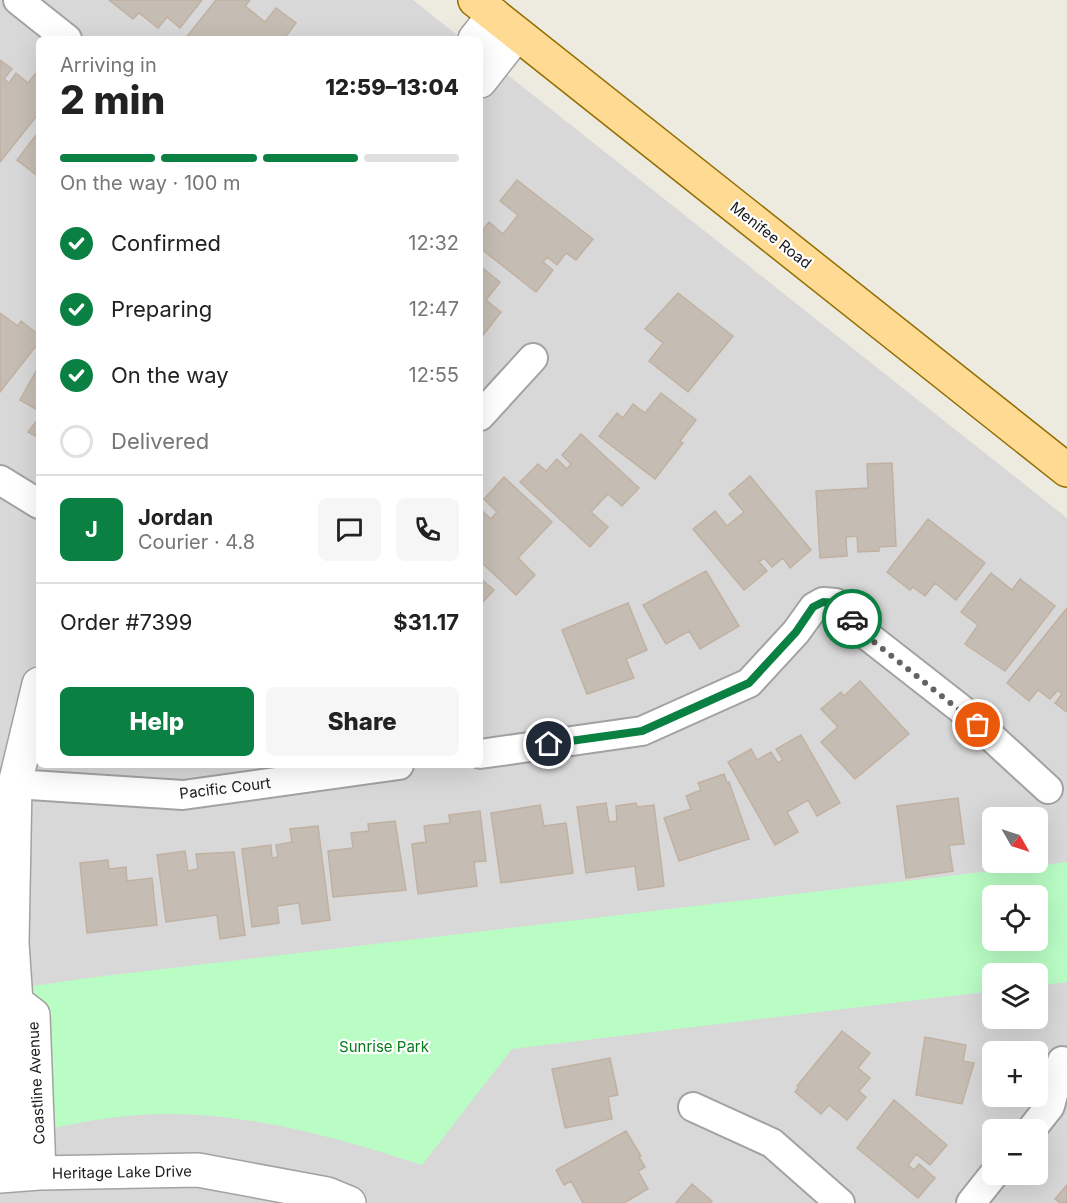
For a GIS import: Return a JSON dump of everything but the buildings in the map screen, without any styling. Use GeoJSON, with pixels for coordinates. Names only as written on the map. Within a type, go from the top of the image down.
{"type":"FeatureCollection","features":[{"type":"Feature","properties":{"kind":"main road","name":"Menifee Road"},"geometry":{"type":"LineString","coordinates":[[490,22],[1067,470]]}},
{"type":"Feature","properties":{"kind":"street"},"geometry":{"type":"LineString","coordinates":[[18,0],[63,36]]}},
{"type":"Feature","properties":{"kind":"street"},"geometry":{"type":"LineString","coordinates":[[483,63],[490,22]]}},
{"type":"Feature","properties":{"kind":"street"},"geometry":{"type":"LineString","coordinates":[[483,413],[533,358]]}},
{"type":"Feature","properties":{"kind":"street"},"geometry":{"type":"LineString","coordinates":[[0,480],[36,502]]}},
{"type":"Feature","properties":{"kind":"street"},"geometry":{"type":"LineString","coordinates":[[483,754],[642,731],[749,683],[796,632],[813,607],[823,602],[836,603],[845,609],[869,638],[961,709],[1048,789]]}},
{"type":"Feature","properties":{"kind":"street","name":"Coastline Avenue"},"geometry":{"type":"LineString","coordinates":[[18,1175],[33,1015],[16,1002],[12,943],[15,784],[36,696]]}},
{"type":"Feature","properties":{"kind":"street","name":"Pacific Court"},"geometry":{"type":"LineString","coordinates":[[15,784],[183,795],[322,770],[353,768]]}},
{"type":"Feature","properties":{"kind":"street"},"geometry":{"type":"LineString","coordinates":[[1040,1119],[1050,1106],[1062,1061]]}},
{"type":"Feature","properties":{"kind":"street"},"geometry":{"type":"LineString","coordinates":[[693,1107],[772,1143],[840,1203]]}},
{"type":"Feature","properties":{"kind":"street","name":"Heritage Lake Drive"},"geometry":{"type":"LineString","coordinates":[[18,1175],[198,1170],[327,1194],[349,1203]]}},
{"type":"Feature","properties":{"kind":"street"},"geometry":{"type":"LineString","coordinates":[[970,1203],[985,1185]]}},
{"type":"Feature","properties":{"kind":"shaded area"},"geometry":{"type":"Polygon","coordinates":[[[0,0],[413,0],[458,36],[36,36],[36,768],[483,768],[483,55],[1067,518],[1067,1203],[0,1203],[0,0]]]}},
{"type":"Feature","properties":{"kind":"green space","name":"Sunrise Park"},"geometry":{"type":"Polygon","coordinates":[[[1067,862],[1067,982],[1048,985],[1048,963],[982,963],[982,992],[512,1049],[422,1165],[294,1129],[196,1115],[122,1116],[0,1138],[0,991],[87,978],[982,872],[1048,873],[1048,864],[1067,862]]]}},
{"type":"Feature","properties":{"kind":"way so far"},"geometry":{"type":"LineString","coordinates":[[852,619],[869,638],[961,709],[978,725]]}},
{"type":"Feature","properties":{"kind":"route"},"geometry":{"type":"LineString","coordinates":[[549,744],[642,731],[749,683],[787,643],[813,607],[823,602],[836,603],[845,609],[852,619]]}}]}
